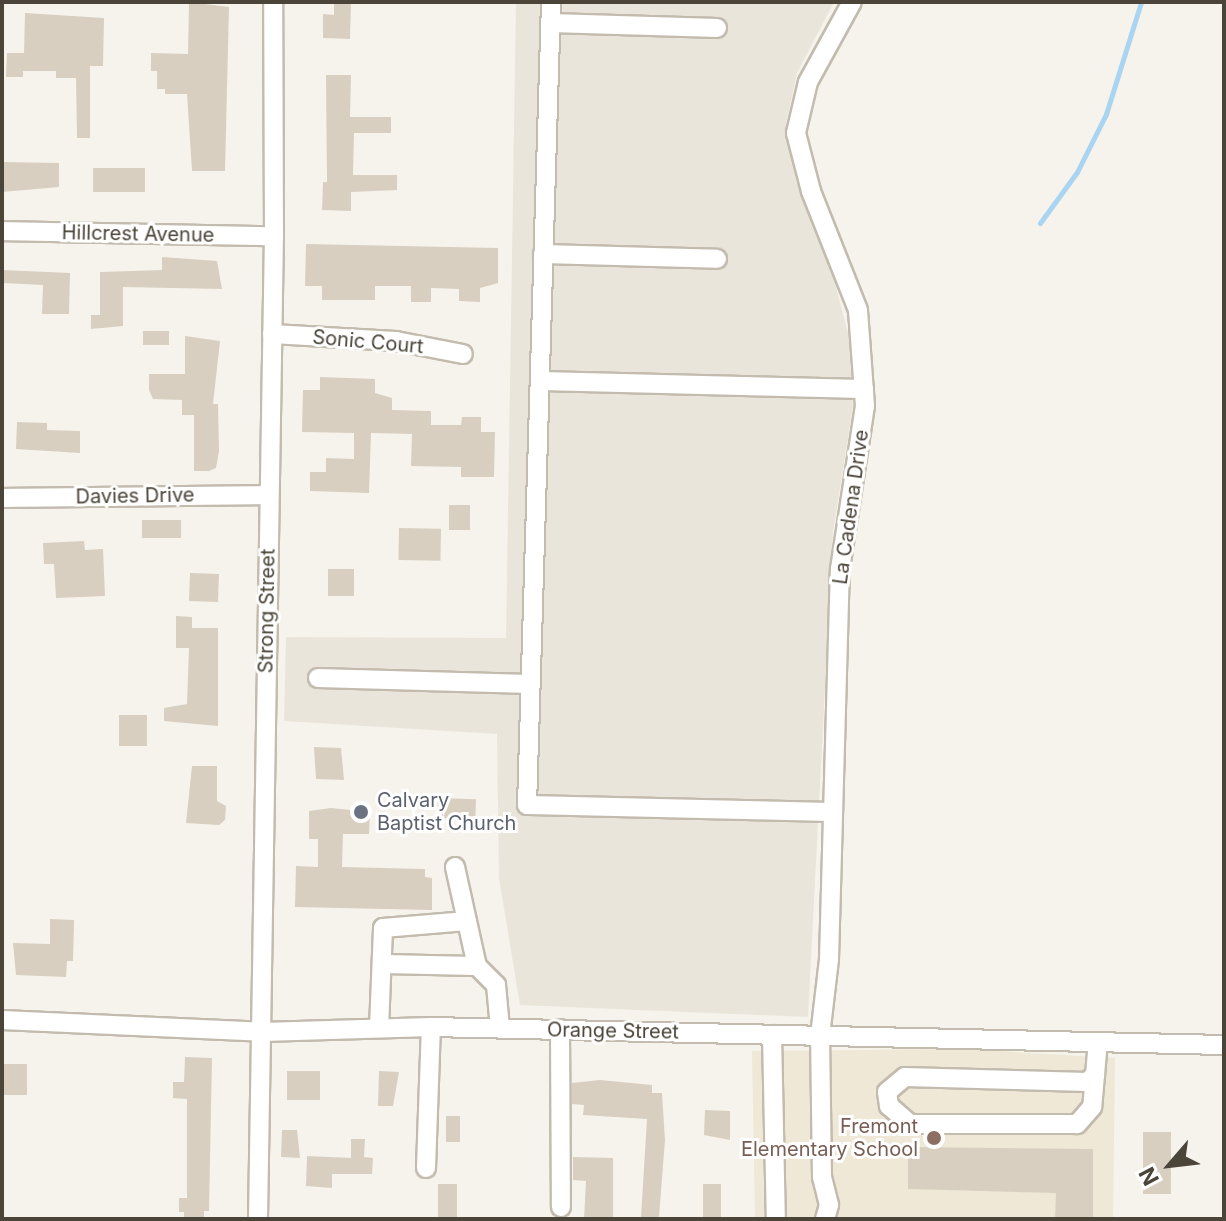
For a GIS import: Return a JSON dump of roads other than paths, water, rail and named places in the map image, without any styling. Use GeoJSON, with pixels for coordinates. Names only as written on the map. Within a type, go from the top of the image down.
{"type":"FeatureCollection","features":[{"type":"Feature","properties":{"kind":"street","name":"Strong Street"},"geometry":{"type":"LineString","coordinates":[[258,1219],[274,236],[273,2]]}},
{"type":"Feature","properties":{"kind":"street"},"geometry":{"type":"LineString","coordinates":[[551,2],[527,805],[833,812]]}},
{"type":"Feature","properties":{"kind":"street","name":"La Cadena Drive"},"geometry":{"type":"LineString","coordinates":[[825,1219],[820,1036],[829,959],[840,569],[864,389],[858,310],[811,191],[796,133],[808,82],[852,2]]}},
{"type":"Feature","properties":{"kind":"street"},"geometry":{"type":"LineString","coordinates":[[551,23],[717,28]]}},
{"type":"Feature","properties":{"kind":"street","name":"Hillcrest Avenue"},"geometry":{"type":"LineString","coordinates":[[2,231],[274,236]]}},
{"type":"Feature","properties":{"kind":"street"},"geometry":{"type":"LineString","coordinates":[[543,254],[717,259]]}},
{"type":"Feature","properties":{"kind":"street","name":"Sonic Court"},"geometry":{"type":"LineString","coordinates":[[272,334],[396,341],[463,354]]}},
{"type":"Feature","properties":{"kind":"street"},"geometry":{"type":"LineString","coordinates":[[540,381],[864,389]]}},
{"type":"Feature","properties":{"kind":"street","name":"Davies Drive"},"geometry":{"type":"LineString","coordinates":[[2,498],[268,495]]}},
{"type":"Feature","properties":{"kind":"street"},"geometry":{"type":"LineString","coordinates":[[318,678],[530,684]]}},
{"type":"Feature","properties":{"kind":"street"},"geometry":{"type":"LineString","coordinates":[[455,867],[477,966],[496,985],[500,1028]]}},
{"type":"Feature","properties":{"kind":"street"},"geometry":{"type":"LineString","coordinates":[[379,1028],[383,928],[467,921]]}},
{"type":"Feature","properties":{"kind":"street"},"geometry":{"type":"LineString","coordinates":[[382,964],[477,966]]}},
{"type":"Feature","properties":{"kind":"street","name":"Orange Street"},"geometry":{"type":"LineString","coordinates":[[2,1020],[262,1032],[431,1027],[1224,1045]]}},
{"type":"Feature","properties":{"kind":"street"},"geometry":{"type":"LineString","coordinates":[[426,1168],[431,1027]]}},
{"type":"Feature","properties":{"kind":"street"},"geometry":{"type":"LineString","coordinates":[[560,1029],[561,1207]]}},
{"type":"Feature","properties":{"kind":"street"},"geometry":{"type":"LineString","coordinates":[[772,1035],[776,1219]]}},
{"type":"Feature","properties":{"kind":"street"},"geometry":{"type":"LineString","coordinates":[[1095,1075],[1087,1082],[905,1077],[887,1092],[889,1106],[910,1124],[1077,1124],[1092,1107],[1095,1075],[1098,1042]]}},
{"type":"Feature","properties":{"kind":"waterway"},"geometry":{"type":"LineString","coordinates":[[1040,223],[1077,172],[1106,114],[1141,2]]}},
{"type":"Feature","properties":{"kind":"place","name":"Calvary Baptist Church"},"geometry":{"type":"Point","coordinates":[361,812]}},
{"type":"Feature","properties":{"kind":"place","name":"Fremont Elementary School"},"geometry":{"type":"Point","coordinates":[934,1138]}}]}
